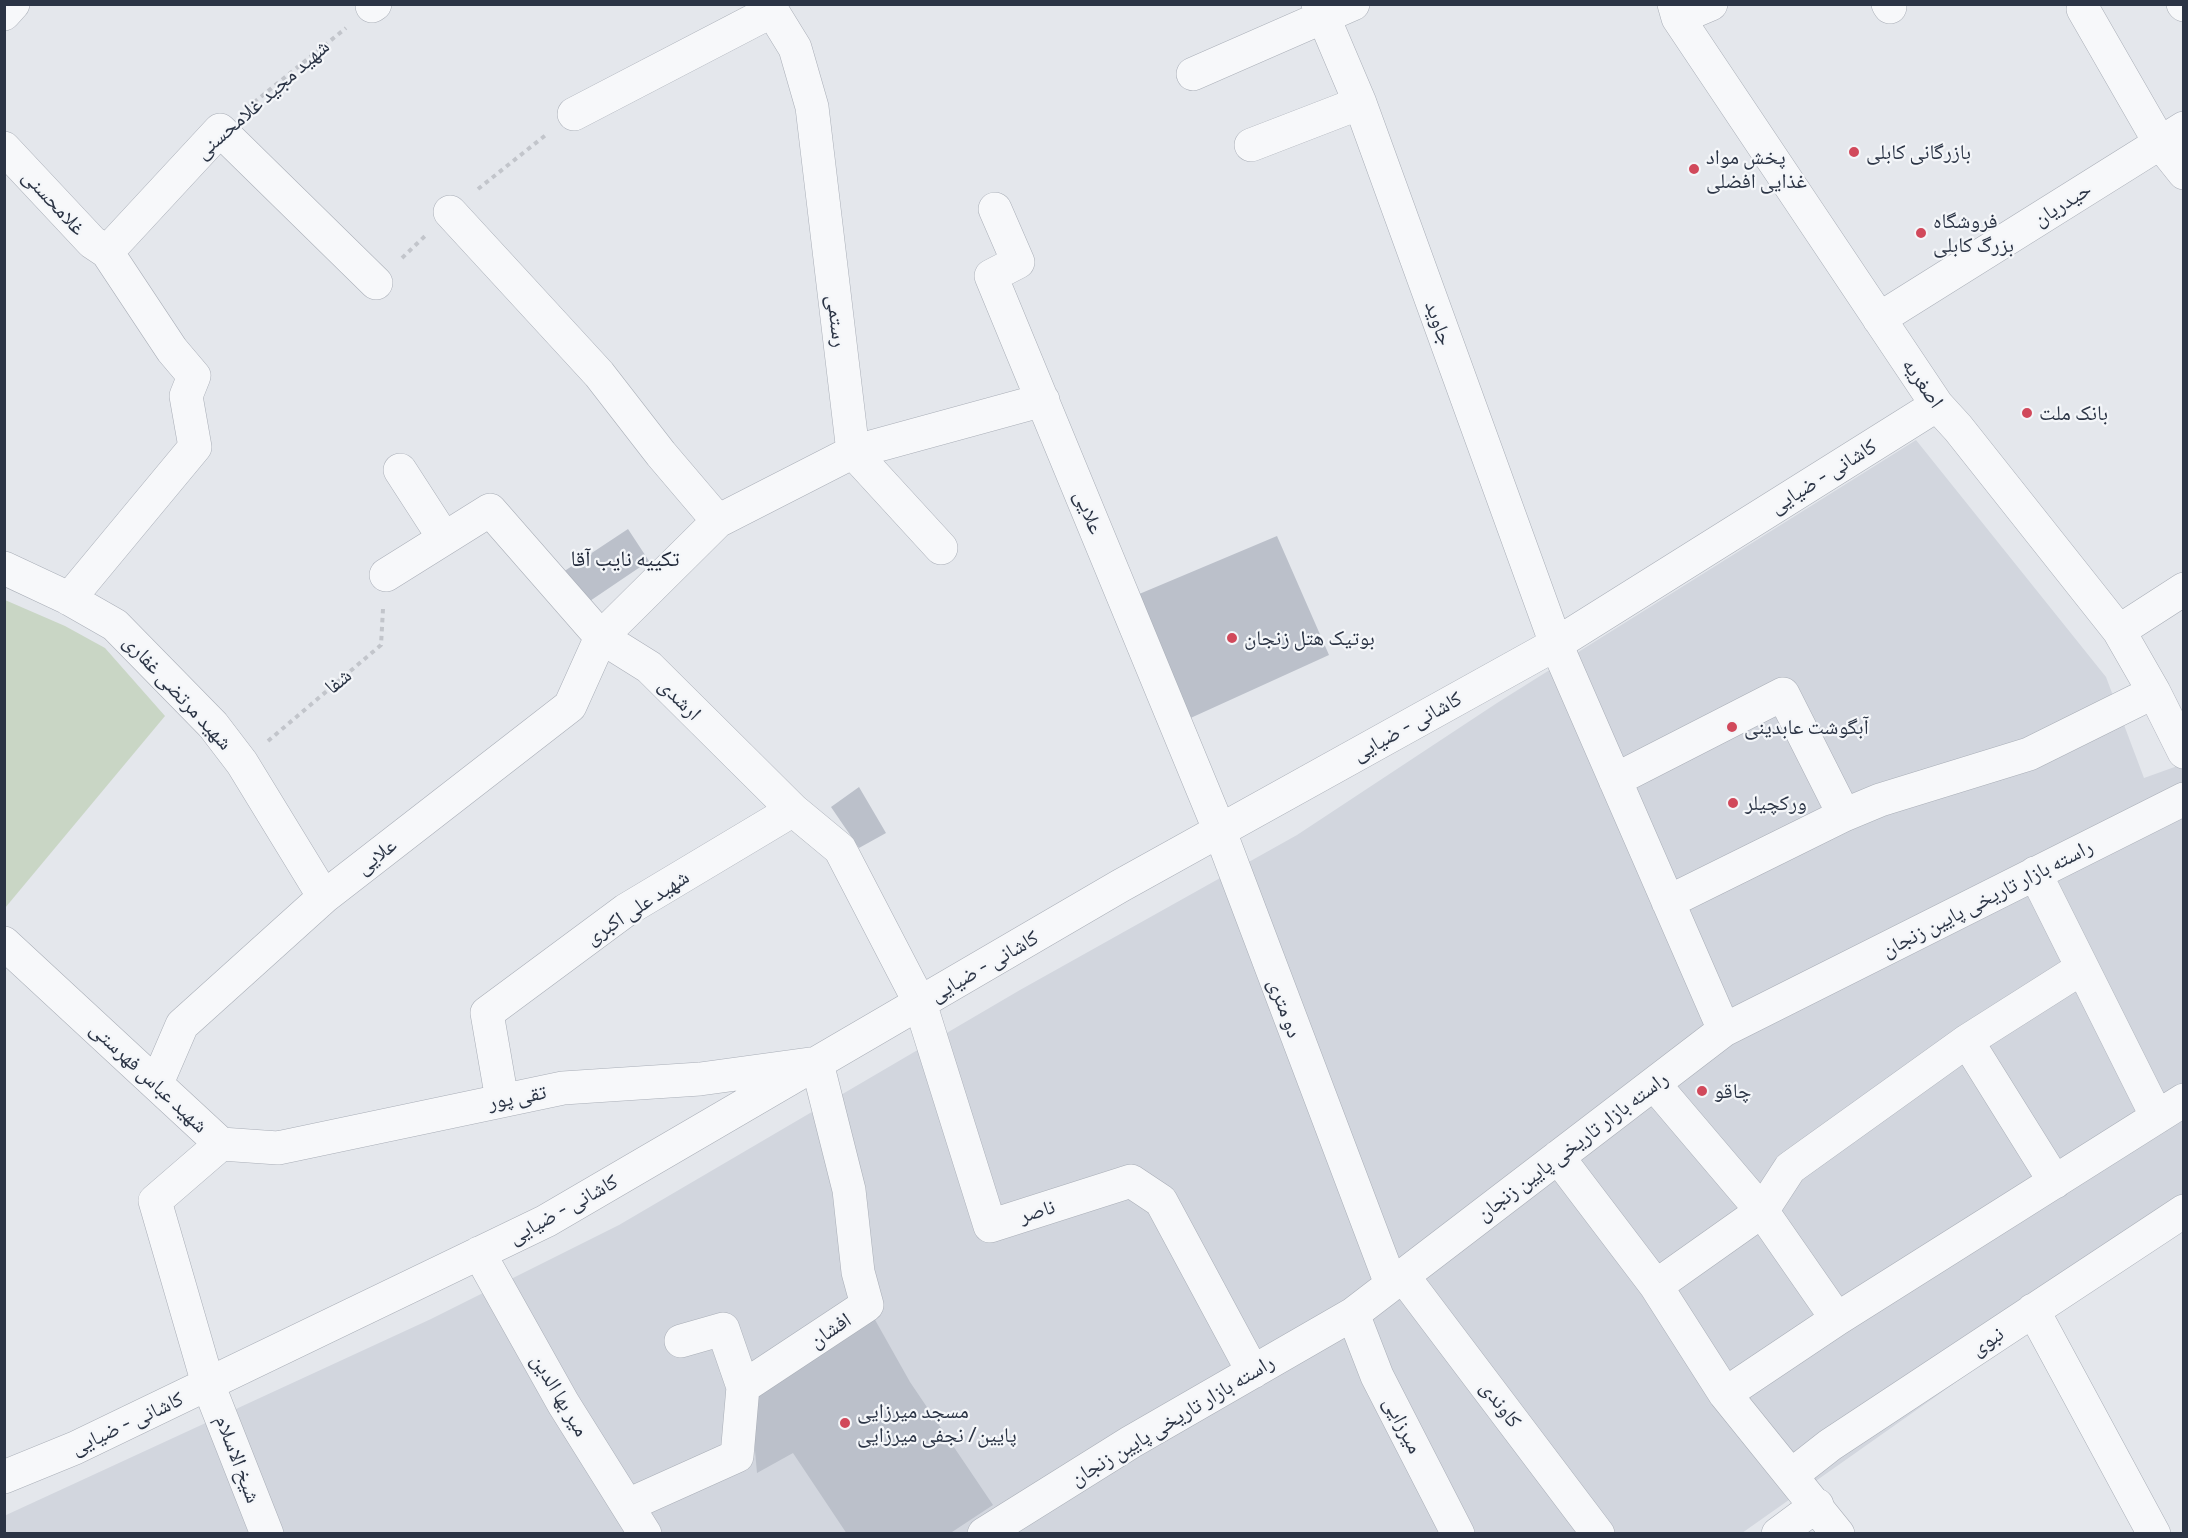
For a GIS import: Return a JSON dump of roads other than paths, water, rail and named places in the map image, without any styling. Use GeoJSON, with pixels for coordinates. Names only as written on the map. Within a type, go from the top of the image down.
{"type":"FeatureCollection","features":[{"type":"Feature","properties":{"kind":"street"},"geometry":{"type":"LineString","coordinates":[[4,14],[13,4]]}},
{"type":"Feature","properties":{"kind":"street"},"geometry":{"type":"LineString","coordinates":[[1676,11],[1711,4]]}},
{"type":"Feature","properties":{"kind":"street"},"geometry":{"type":"LineString","coordinates":[[574,114],[770,8]]}},
{"type":"Feature","properties":{"kind":"street","name":"رستمی"},"geometry":{"type":"LineString","coordinates":[[770,8],[795,48],[812,107],[853,452]]}},
{"type":"Feature","properties":{"kind":"street"},"geometry":{"type":"LineString","coordinates":[[1192,74],[1332,8]]}},
{"type":"Feature","properties":{"kind":"street","name":"جاوید"},"geometry":{"type":"LineString","coordinates":[[1332,8],[1360,104],[1556,644],[1724,1030]]}},
{"type":"Feature","properties":{"kind":"street"},"geometry":{"type":"LineString","coordinates":[[2083,9],[2172,136],[2184,173]]}},
{"type":"Feature","properties":{"kind":"street","name":"اصغریه"},"geometry":{"type":"LineString","coordinates":[[1676,11],[1937,405],[1966,436],[2119,631],[2154,692],[2184,752]]}},
{"type":"Feature","properties":{"kind":"street"},"geometry":{"type":"LineString","coordinates":[[1251,145],[1360,104]]}},
{"type":"Feature","properties":{"kind":"street","name":"شهید مجید غلامحسنی"},"geometry":{"type":"LineString","coordinates":[[107,252],[219,130],[376,283]]}},
{"type":"Feature","properties":{"kind":"street","name":"حیدریان"},"geometry":{"type":"LineString","coordinates":[[1879,319],[2172,136]]}},
{"type":"Feature","properties":{"kind":"street","name":"غلامحسنی"},"geometry":{"type":"LineString","coordinates":[[4,148],[92,242],[107,252],[172,350],[194,376],[186,396],[195,447],[69,599]]}},
{"type":"Feature","properties":{"kind":"street","name":"علایی"},"geometry":{"type":"LineString","coordinates":[[995,209],[1018,262],[991,276],[1219,830]]}},
{"type":"Feature","properties":{"kind":"street"},"geometry":{"type":"LineString","coordinates":[[450,212],[599,374],[661,454],[718,521]]}},
{"type":"Feature","properties":{"kind":"street"},"geometry":{"type":"LineString","coordinates":[[601,637],[718,521],[853,452],[1043,400]]}},
{"type":"Feature","properties":{"kind":"street","name":"کاشانی - ضیایی"},"geometry":{"type":"LineString","coordinates":[[4,1477],[75,1449],[546,1221],[1219,830],[1556,644],[1937,405]]}},
{"type":"Feature","properties":{"kind":"street"},"geometry":{"type":"LineString","coordinates":[[853,452],[941,548]]}},
{"type":"Feature","properties":{"kind":"street"},"geometry":{"type":"LineString","coordinates":[[400,470],[444,538]]}},
{"type":"Feature","properties":{"kind":"street","name":"ارشدی"},"geometry":{"type":"LineString","coordinates":[[386,575],[490,510],[601,637],[649,668],[793,810],[840,849],[920,1003]]}},
{"type":"Feature","properties":{"kind":"street","name":"شهید مرتضی غفاری"},"geometry":{"type":"LineString","coordinates":[[4,568],[69,599],[116,625],[213,725],[242,763],[324,897]]}},
{"type":"Feature","properties":{"kind":"street"},"geometry":{"type":"LineString","coordinates":[[2119,631],[2184,589]]}},
{"type":"Feature","properties":{"kind":"street","name":"علایی"},"geometry":{"type":"LineString","coordinates":[[157,1083],[182,1025],[324,897],[570,706],[601,637]]}},
{"type":"Feature","properties":{"kind":"street"},"geometry":{"type":"LineString","coordinates":[[1668,902],[1844,815],[1880,801],[2029,754],[2154,692]]}},
{"type":"Feature","properties":{"kind":"street"},"geometry":{"type":"LineString","coordinates":[[1615,780],[1783,694],[1844,815]]}},
{"type":"Feature","properties":{"kind":"street","name":"راسته بازار تاریخی پایین زنجان"},"geometry":{"type":"LineString","coordinates":[[1005,1528],[1253,1372],[1353,1314],[1724,1030],[2184,799]]}},
{"type":"Feature","properties":{"kind":"street","name":"شهید علی اکبری"},"geometry":{"type":"LineString","coordinates":[[502,1100],[487,1013],[626,910],[793,810]]}},
{"type":"Feature","properties":{"kind":"street","name":"دو متری"},"geometry":{"type":"LineString","coordinates":[[1219,830],[1352,1186],[1397,1280]]}},
{"type":"Feature","properties":{"kind":"street"},"geometry":{"type":"LineString","coordinates":[[1725,1394],[1837,1319],[2170,1109],[2082,968],[2035,873]]}},
{"type":"Feature","properties":{"kind":"street","name":"شهید عباس فهرستی"},"geometry":{"type":"LineString","coordinates":[[4,943],[221,1144],[155,1201],[208,1384]]}},
{"type":"Feature","properties":{"kind":"street"},"geometry":{"type":"LineString","coordinates":[[1656,1286],[1762,1211],[1790,1168],[1967,1041],[2082,968]]}},
{"type":"Feature","properties":{"kind":"street","name":"ناصر"},"geometry":{"type":"LineString","coordinates":[[920,1003],[990,1226],[1131,1181],[1161,1201],[1253,1372]]}},
{"type":"Feature","properties":{"kind":"street"},"geometry":{"type":"LineString","coordinates":[[1967,1041],[2055,1182]]}},
{"type":"Feature","properties":{"kind":"street","name":"تقی پور"},"geometry":{"type":"LineString","coordinates":[[221,1144],[278,1148],[562,1088],[700,1079],[817,1063]]}},
{"type":"Feature","properties":{"kind":"street","name":"افشان"},"geometry":{"type":"LineString","coordinates":[[743,1387],[867,1305],[858,1272],[849,1190],[817,1063]]}},
{"type":"Feature","properties":{"kind":"street"},"geometry":{"type":"LineString","coordinates":[[1654,1084],[1762,1211],[1837,1319]]}},
{"type":"Feature","properties":{"kind":"street"},"geometry":{"type":"LineString","coordinates":[[1558,1157],[1656,1286],[1725,1394],[1793,1474],[1838,1533]]}},
{"type":"Feature","properties":{"kind":"street","name":"نبوی"},"geometry":{"type":"LineString","coordinates":[[1793,1474],[1830,1444],[2184,1210]]}},
{"type":"Feature","properties":{"kind":"street","name":"میر بها الدین"},"geometry":{"type":"LineString","coordinates":[[479,1253],[563,1403],[645,1533]]}},
{"type":"Feature","properties":{"kind":"street","name":"کاوندی"},"geometry":{"type":"LineString","coordinates":[[1397,1280],[1598,1533]]}},
{"type":"Feature","properties":{"kind":"street"},"geometry":{"type":"LineString","coordinates":[[2033,1310],[2154,1533]]}},
{"type":"Feature","properties":{"kind":"street","name":"میرزایی"},"geometry":{"type":"LineString","coordinates":[[1353,1314],[1377,1376],[1458,1533]]}},
{"type":"Feature","properties":{"kind":"street"},"geometry":{"type":"LineString","coordinates":[[628,1505],[737,1456],[743,1387],[723,1329],[681,1341]]}},
{"type":"Feature","properties":{"kind":"street","name":"شیخ الاسلام"},"geometry":{"type":"LineString","coordinates":[[208,1384],[267,1533]]}},
{"type":"Feature","properties":{"kind":"street"},"geometry":{"type":"LineString","coordinates":[[1778,1533],[1817,1505]]}},
{"type":"Feature","properties":{"kind":"place","name":"بازرگانی کابلی"},"geometry":{"type":"Point","coordinates":[1854,152]}},
{"type":"Feature","properties":{"kind":"place","name":"پخش مواد غذایی افضلی"},"geometry":{"type":"Point","coordinates":[1694,169]}},
{"type":"Feature","properties":{"kind":"place","name":"فروشگاه بزرگ کابلی"},"geometry":{"type":"Point","coordinates":[1921,233]}},
{"type":"Feature","properties":{"kind":"place","name":"بانک ملت"},"geometry":{"type":"Point","coordinates":[2027,413]}},
{"type":"Feature","properties":{"kind":"place","name":"بوتیک هتل زنجان"},"geometry":{"type":"Point","coordinates":[1232,638]}},
{"type":"Feature","properties":{"kind":"place","name":"آبگوشت عابدینی"},"geometry":{"type":"Point","coordinates":[1732,727]}},
{"type":"Feature","properties":{"kind":"place","name":"ورکچیلر"},"geometry":{"type":"Point","coordinates":[1733,803]}},
{"type":"Feature","properties":{"kind":"place","name":"چاقو"},"geometry":{"type":"Point","coordinates":[1702,1091]}},
{"type":"Feature","properties":{"kind":"place","name":"مسجد میرزایی پایین/ نجفی میرزایی"},"geometry":{"type":"Point","coordinates":[845,1423]}},
{"type":"Feature","properties":{"kind":"district","name":"تکییه نایب آقا"},"geometry":{"type":"Point","coordinates":[625,559]}}]}
